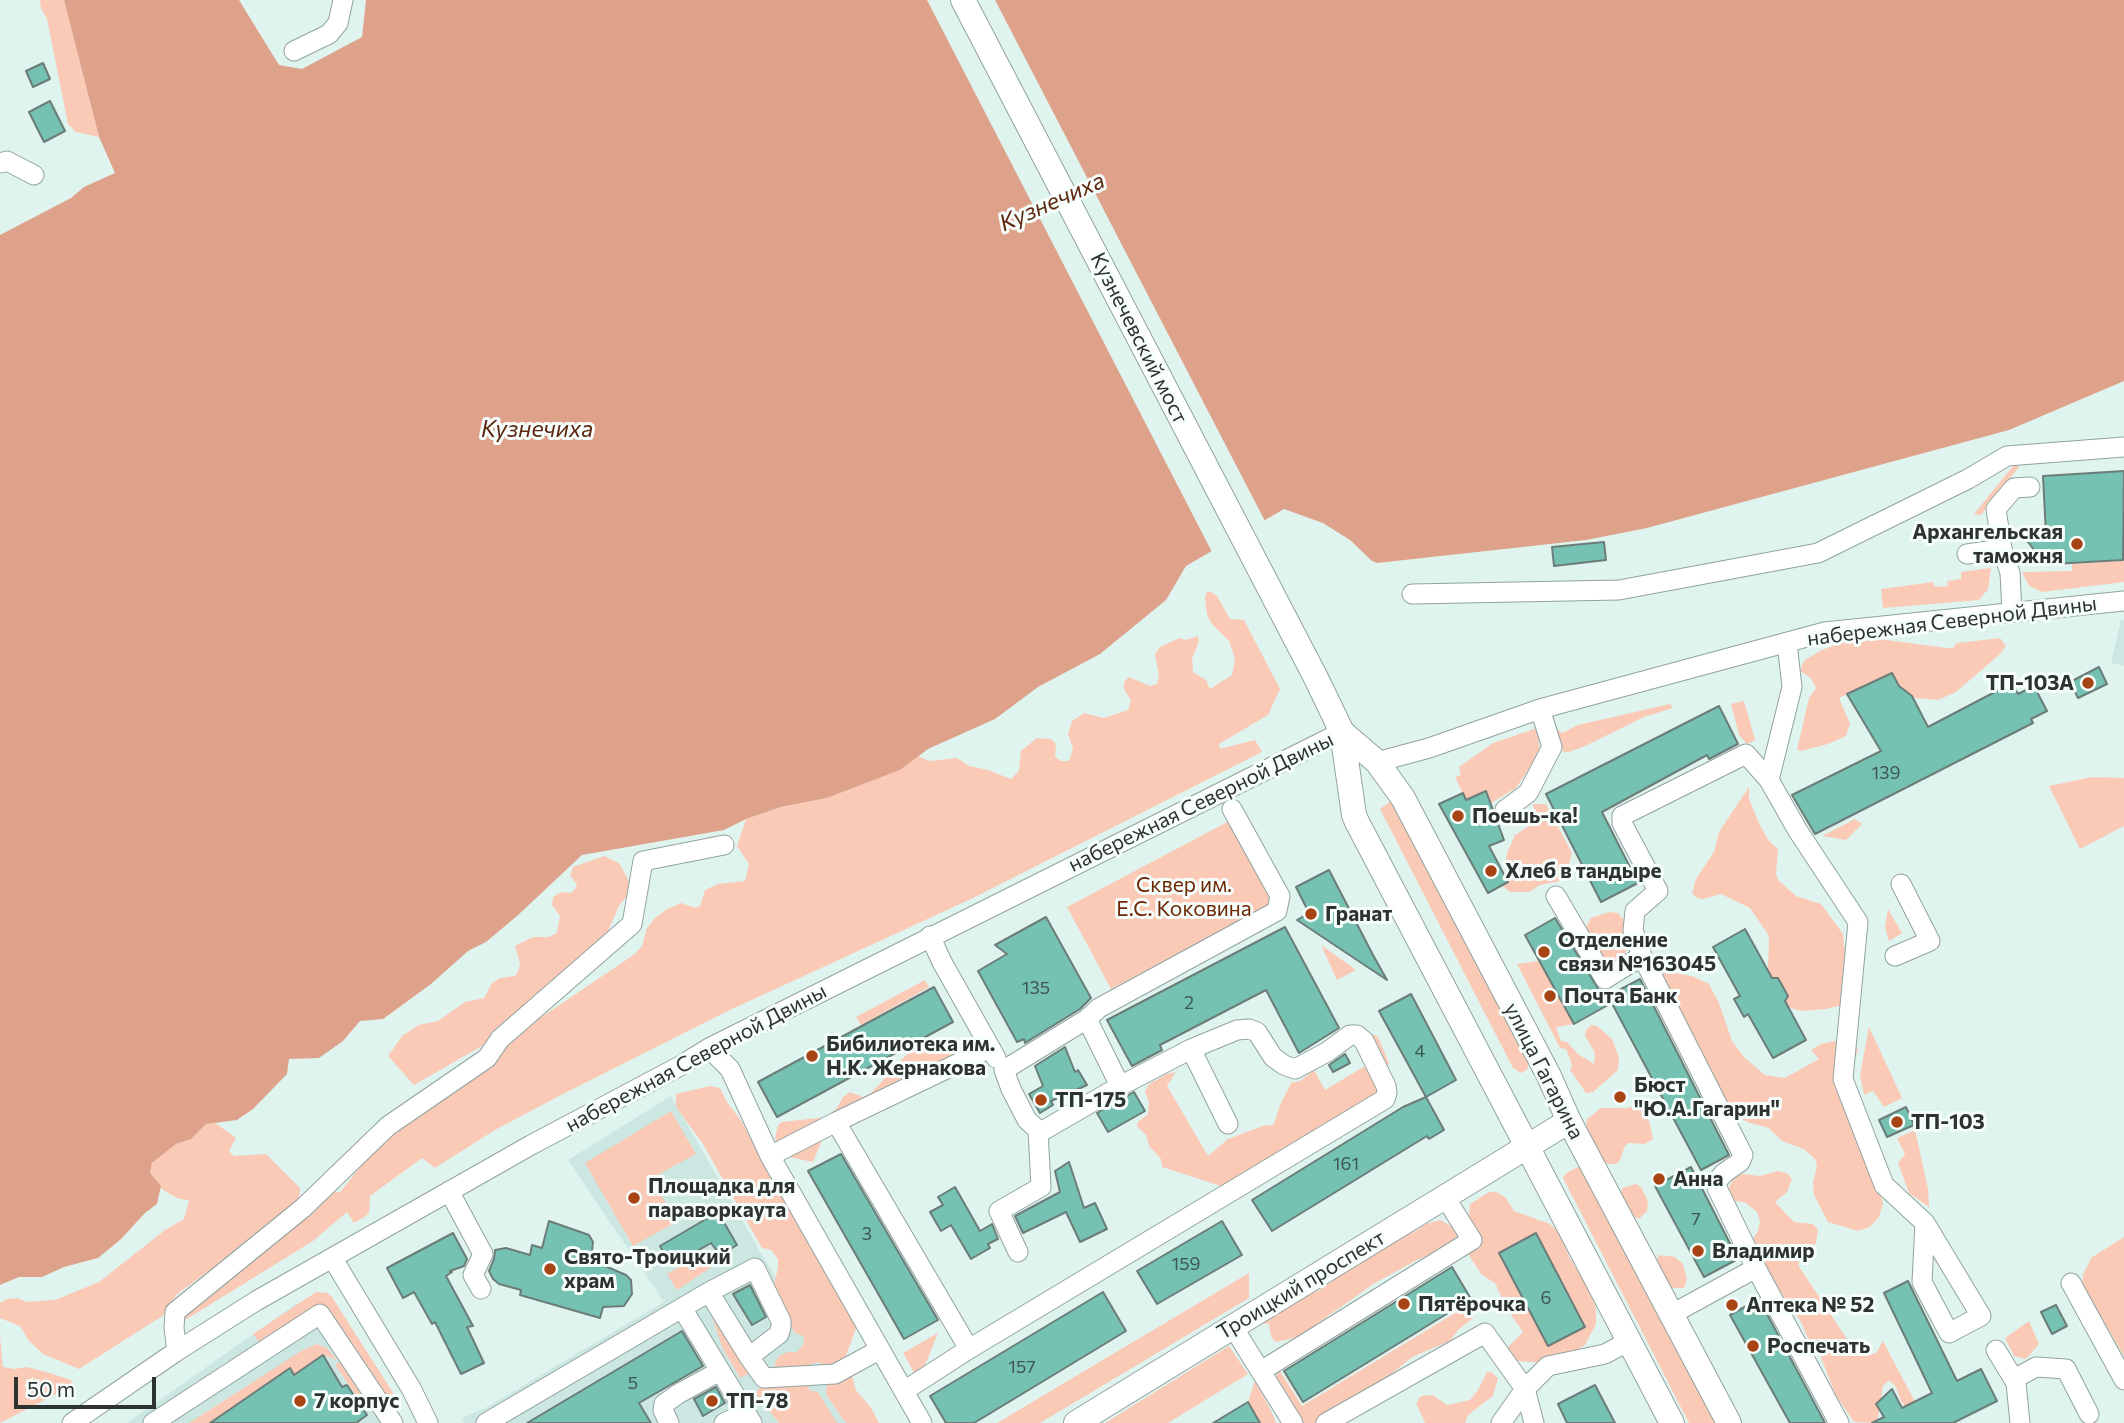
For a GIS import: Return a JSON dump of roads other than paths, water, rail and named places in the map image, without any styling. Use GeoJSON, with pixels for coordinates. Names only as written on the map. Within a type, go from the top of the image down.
{"type":"FeatureCollection","features":[{"type":"Feature","properties":{"kind":"main road","name":"Кузнечевский мост"},"geometry":{"type":"LineString","coordinates":[[963,0],[1315,676]]}},
{"type":"Feature","properties":{"kind":"main road","name":"улица Гагарина"},"geometry":{"type":"LineString","coordinates":[[1315,676],[1342,732],[1354,815],[1672,1423]]}},
{"type":"Feature","properties":{"kind":"main road","name":"улица Гагарина"},"geometry":{"type":"LineString","coordinates":[[1342,732],[1377,762],[1403,798],[1549,1076],[1569,1121],[1729,1423]]}},
{"type":"Feature","properties":{"kind":"main road","name":"Троицкий проспект"},"geometry":{"type":"LineString","coordinates":[[1076,1423],[1569,1121]]}},
{"type":"Feature","properties":{"kind":"street"},"geometry":{"type":"LineString","coordinates":[[294,51],[329,34],[338,23],[343,0]]}},
{"type":"Feature","properties":{"kind":"street"},"geometry":{"type":"LineString","coordinates":[[0,163],[7,161],[34,175]]}},
{"type":"Feature","properties":{"kind":"street"},"geometry":{"type":"LineString","coordinates":[[1412,594],[1619,590],[1818,553],[1968,479],[2007,456],[2124,447]]}},
{"type":"Feature","properties":{"kind":"street"},"geometry":{"type":"LineString","coordinates":[[2012,612],[2010,573],[2002,549],[1996,509],[2014,488],[2030,487]]}},
{"type":"Feature","properties":{"kind":"street"},"geometry":{"type":"LineString","coordinates":[[1967,554],[2002,549]]}},
{"type":"Feature","properties":{"kind":"street","name":"набережная Северной Двины"},"geometry":{"type":"LineString","coordinates":[[1377,762],[1429,748],[1540,709],[1825,632],[2124,601]]}},
{"type":"Feature","properties":{"kind":"street"},"geometry":{"type":"LineString","coordinates":[[1769,780],[1792,687],[1787,643]]}},
{"type":"Feature","properties":{"kind":"street"},"geometry":{"type":"LineString","coordinates":[[1505,810],[1528,793],[1552,747],[1540,709]]}},
{"type":"Feature","properties":{"kind":"street","name":"набережная Северной Двины"},"geometry":{"type":"LineString","coordinates":[[72,1423],[177,1351],[257,1301],[449,1191],[709,1048],[1342,732]]}},
{"type":"Feature","properties":{"kind":"street"},"geometry":{"type":"LineString","coordinates":[[1839,1423],[1756,1268],[1717,1188],[1717,1181],[1740,1161],[1743,1155],[1642,956],[1633,930],[1635,911],[1658,891],[1622,823],[1622,816],[1746,754],[1769,780],[1798,831],[1858,922],[1843,1079],[1884,1185],[1925,1223],[1981,1315],[1949,1333],[1922,1282],[1925,1223]]}},
{"type":"Feature","properties":{"kind":"street"},"geometry":{"type":"LineString","coordinates":[[1004,1069],[1087,1019],[1099,1008],[1277,911],[1280,896],[1232,809]]}},
{"type":"Feature","properties":{"kind":"street"},"geometry":{"type":"LineString","coordinates":[[177,1351],[175,1312],[303,1209],[388,1126],[487,1058],[500,1039],[632,924],[643,861],[724,845]]}},
{"type":"Feature","properties":{"kind":"street"},"geometry":{"type":"LineString","coordinates":[[1895,956],[1930,941],[1901,884]]}},
{"type":"Feature","properties":{"kind":"street"},"geometry":{"type":"LineString","coordinates":[[1556,896],[1605,979],[1642,956]]}},
{"type":"Feature","properties":{"kind":"street"},"geometry":{"type":"LineString","coordinates":[[930,936],[1004,1069],[1027,1119],[1038,1130],[1041,1187],[999,1211],[1018,1252]]}},
{"type":"Feature","properties":{"kind":"street"},"geometry":{"type":"LineString","coordinates":[[1087,1019],[1120,1086]]}},
{"type":"Feature","properties":{"kind":"street"},"geometry":{"type":"LineString","coordinates":[[904,1391],[969,1349],[1385,1099],[1387,1093],[1364,1041],[1357,1035],[1350,1035],[1327,1052],[1295,1069],[1273,1058],[1257,1032],[1237,1030],[1191,1049],[1044,1130],[1038,1130]]}},
{"type":"Feature","properties":{"kind":"street"},"geometry":{"type":"LineString","coordinates":[[709,1048],[730,1069],[770,1156],[922,1423]]}},
{"type":"Feature","properties":{"kind":"street"},"geometry":{"type":"LineString","coordinates":[[770,1156],[990,1048]]}},
{"type":"Feature","properties":{"kind":"street"},"geometry":{"type":"LineString","coordinates":[[1191,1049],[1228,1124]]}},
{"type":"Feature","properties":{"kind":"street"},"geometry":{"type":"LineString","coordinates":[[836,1122],[969,1349]]}},
{"type":"Feature","properties":{"kind":"street"},"geometry":{"type":"LineString","coordinates":[[449,1191],[482,1254],[473,1275],[481,1289]]}},
{"type":"Feature","properties":{"kind":"street"},"geometry":{"type":"LineString","coordinates":[[1261,1371],[1472,1240],[1445,1197]]}},
{"type":"Feature","properties":{"kind":"street"},"geometry":{"type":"LineString","coordinates":[[332,1259],[412,1390],[428,1423]]}},
{"type":"Feature","properties":{"kind":"street"},"geometry":{"type":"LineString","coordinates":[[486,1423],[709,1292],[755,1268],[782,1321],[779,1334],[749,1357]]}},
{"type":"Feature","properties":{"kind":"street"},"geometry":{"type":"LineString","coordinates":[[1672,1314],[1756,1268]]}},
{"type":"Feature","properties":{"kind":"street"},"geometry":{"type":"LineString","coordinates":[[2071,1283],[2124,1380]]}},
{"type":"Feature","properties":{"kind":"street"},"geometry":{"type":"LineString","coordinates":[[709,1292],[764,1378]]}},
{"type":"Feature","properties":{"kind":"street"},"geometry":{"type":"LineString","coordinates":[[682,1308],[745,1411]]}},
{"type":"Feature","properties":{"kind":"street"},"geometry":{"type":"LineString","coordinates":[[153,1423],[320,1314],[393,1423]]}},
{"type":"Feature","properties":{"kind":"street"},"geometry":{"type":"LineString","coordinates":[[1233,1326],[1293,1423]]}},
{"type":"Feature","properties":{"kind":"street"},"geometry":{"type":"LineString","coordinates":[[1326,1423],[1485,1333],[1525,1389],[1534,1423]]}},
{"type":"Feature","properties":{"kind":"street"},"geometry":{"type":"LineString","coordinates":[[1501,1423],[1525,1389],[1549,1366],[1605,1354],[1629,1341]]}},
{"type":"Feature","properties":{"kind":"street"},"geometry":{"type":"LineString","coordinates":[[764,1378],[835,1374],[879,1350]]}},
{"type":"Feature","properties":{"kind":"street"},"geometry":{"type":"LineString","coordinates":[[1996,1350],[2016,1384],[2020,1423]]}},
{"type":"Feature","properties":{"kind":"street"},"geometry":{"type":"LineString","coordinates":[[2014,1379],[2036,1367],[2066,1368],[2089,1414]]}},
{"type":"Feature","properties":{"kind":"street"},"geometry":{"type":"LineString","coordinates":[[669,1423],[663,1410],[664,1404],[720,1371]]}},
{"type":"Feature","properties":{"kind":"street"},"geometry":{"type":"LineString","coordinates":[[724,1423],[745,1411],[764,1378]]}},
{"type":"Feature","properties":{"kind":"water","name":"Кузнечиха"},"geometry":{"type":"Polygon","coordinates":[[[64,0],[239,0],[279,65],[302,69],[362,37],[366,0],[2124,0],[2124,381],[2009,430],[1647,528],[1586,540],[1377,563],[1350,540],[1323,523],[1284,509],[1186,566],[1166,600],[1100,654],[1038,687],[995,719],[928,749],[900,770],[827,798],[781,807],[724,830],[582,855],[486,942],[468,951],[431,984],[383,1019],[360,1021],[343,1041],[319,1058],[289,1059],[287,1074],[253,1109],[237,1120],[206,1124],[191,1139],[176,1144],[152,1163],[150,1173],[161,1186],[157,1204],[98,1258],[64,1267],[42,1277],[19,1277],[0,1285],[0,235],[71,198],[84,187],[115,173],[99,137],[64,0]]]}},
{"type":"Feature","properties":{"kind":"place","name":"Архангельская таможня"},"geometry":{"type":"Point","coordinates":[2077,544]}},
{"type":"Feature","properties":{"kind":"place","name":"ТП-103А"},"geometry":{"type":"Point","coordinates":[2088,683]}},
{"type":"Feature","properties":{"kind":"place","name":"Поешь-ка!"},"geometry":{"type":"Point","coordinates":[1458,816]}},
{"type":"Feature","properties":{"kind":"place","name":"Хлеб в тандыре"},"geometry":{"type":"Point","coordinates":[1491,871]}},
{"type":"Feature","properties":{"kind":"place","name":"Гранат"},"geometry":{"type":"Point","coordinates":[1311,914]}},
{"type":"Feature","properties":{"kind":"place","name":"Отделение связи №163045"},"geometry":{"type":"Point","coordinates":[1544,952]}},
{"type":"Feature","properties":{"kind":"place","name":"Почта Банк"},"geometry":{"type":"Point","coordinates":[1550,996]}},
{"type":"Feature","properties":{"kind":"place","name":"Бибилиотека им. Н.К. Жернакова"},"geometry":{"type":"Point","coordinates":[812,1056]}},
{"type":"Feature","properties":{"kind":"place","name":"Бюст \"Ю.А.Гагарин\""},"geometry":{"type":"Point","coordinates":[1620,1097]}},
{"type":"Feature","properties":{"kind":"place","name":"ТП-175"},"geometry":{"type":"Point","coordinates":[1041,1100]}},
{"type":"Feature","properties":{"kind":"place","name":"ТП-103"},"geometry":{"type":"Point","coordinates":[1897,1122]}},
{"type":"Feature","properties":{"kind":"place","name":"Анна"},"geometry":{"type":"Point","coordinates":[1659,1179]}},
{"type":"Feature","properties":{"kind":"place","name":"Площадка для параворкаута"},"geometry":{"type":"Point","coordinates":[634,1198]}},
{"type":"Feature","properties":{"kind":"place","name":"Владимир"},"geometry":{"type":"Point","coordinates":[1698,1251]}},
{"type":"Feature","properties":{"kind":"place","name":"Свято-Троицкий храм"},"geometry":{"type":"Point","coordinates":[550,1269]}},
{"type":"Feature","properties":{"kind":"place","name":"Пятёрочка"},"geometry":{"type":"Point","coordinates":[1404,1304]}},
{"type":"Feature","properties":{"kind":"place","name":"Аптека № 52"},"geometry":{"type":"Point","coordinates":[1732,1305]}},
{"type":"Feature","properties":{"kind":"place","name":"Роспечать"},"geometry":{"type":"Point","coordinates":[1753,1346]}},
{"type":"Feature","properties":{"kind":"place","name":"7 корпус"},"geometry":{"type":"Point","coordinates":[300,1401]}},
{"type":"Feature","properties":{"kind":"place","name":"ТП-78"},"geometry":{"type":"Point","coordinates":[712,1401]}},
{"type":"Feature","properties":{"kind":"park label","name":"Сквер им. Е.С. Коковина"},"geometry":{"type":"Point","coordinates":[1184,897]}}]}
